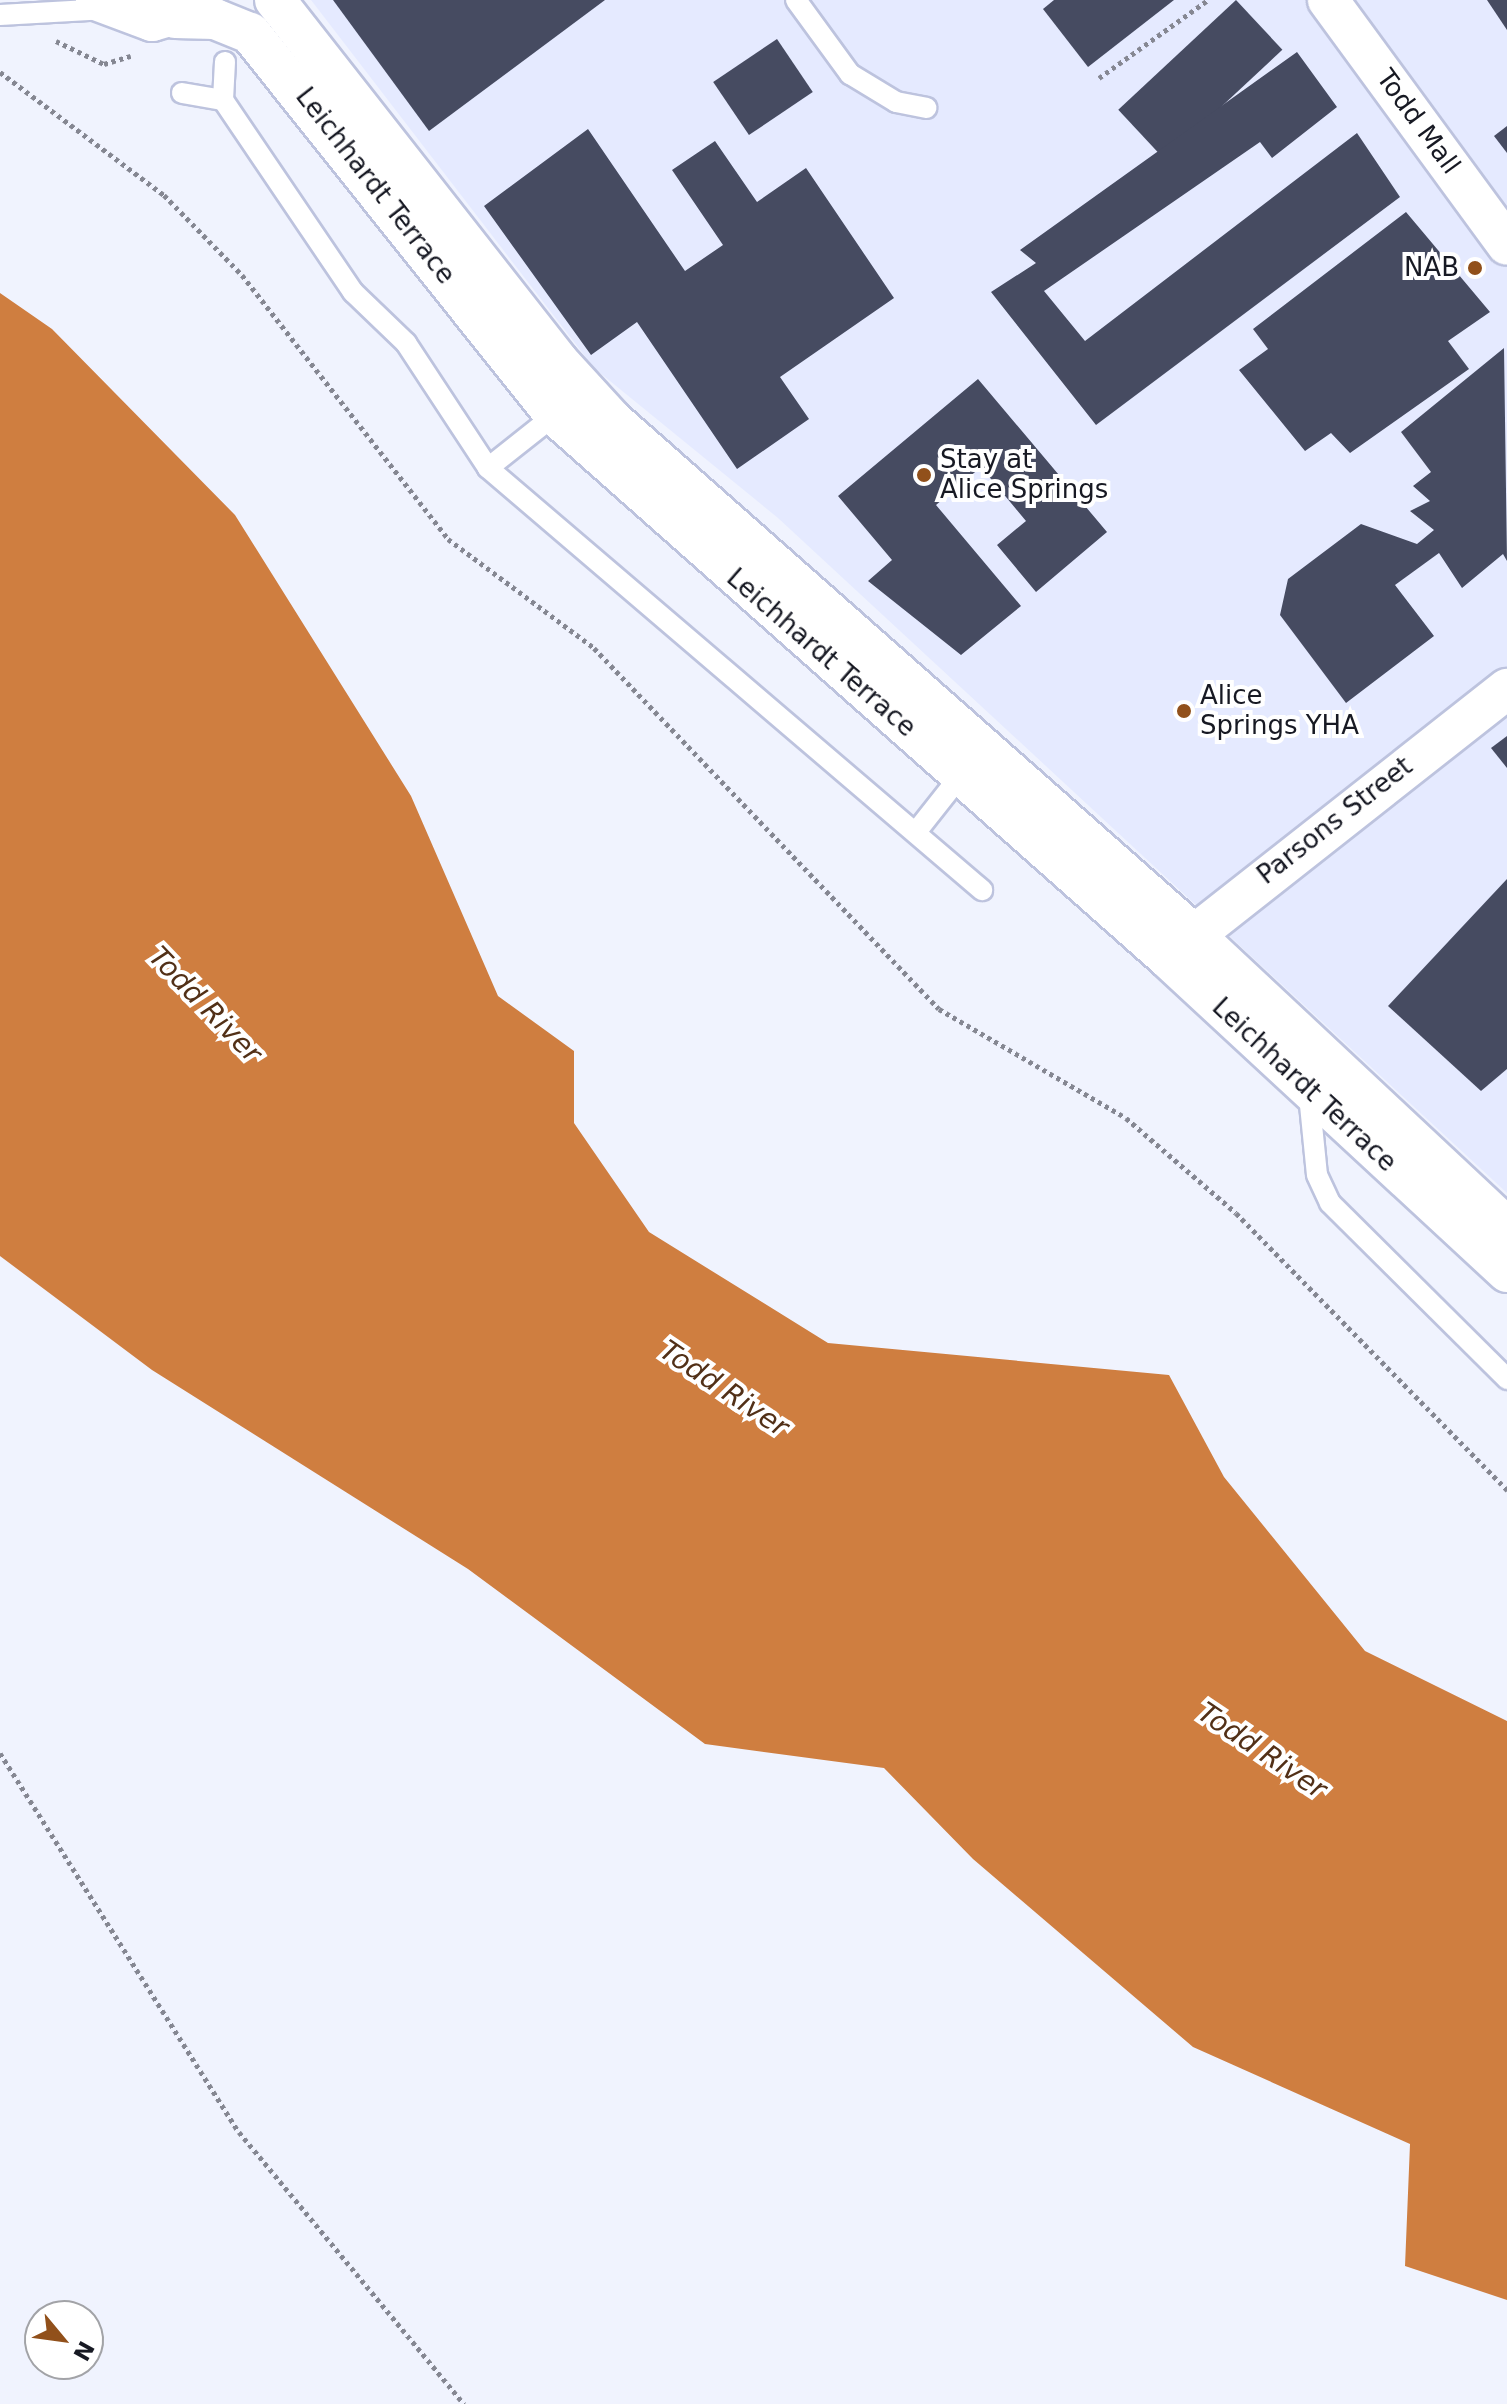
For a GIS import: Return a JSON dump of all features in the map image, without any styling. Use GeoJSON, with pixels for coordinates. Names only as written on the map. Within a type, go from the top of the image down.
{"type":"FeatureCollection","features":[{"type":"Feature","properties":{"kind":"street","name":"Leichhardt Terrace"},"geometry":{"type":"LineString","coordinates":[[275,0],[570,403]]}},
{"type":"Feature","properties":{"kind":"street","name":"Todd Mall"},"geometry":{"type":"LineString","coordinates":[[1328,0],[1507,245]]}},
{"type":"Feature","properties":{"kind":"street","name":"Leichhardt Terrace"},"geometry":{"type":"LineString","coordinates":[[101,5],[152,21],[191,9],[231,23],[279,63],[570,403],[1179,945],[1507,1228]]}},
{"type":"Feature","properties":{"kind":"street","name":"Parsons Street"},"geometry":{"type":"LineString","coordinates":[[1179,945],[1507,689]]}},
{"type":"Feature","properties":{"kind":"street","name":"Leichhardt Terrace"},"geometry":{"type":"LineString","coordinates":[[1179,945],[1307,1087],[1507,1272]]}},
{"type":"Feature","properties":{"kind":"lane"},"geometry":{"type":"LineString","coordinates":[[796,0],[850,74],[896,102],[926,108]]}},
{"type":"Feature","properties":{"kind":"lane"},"geometry":{"type":"LineString","coordinates":[[0,15],[101,5]]}},
{"type":"Feature","properties":{"kind":"lane"},"geometry":{"type":"LineString","coordinates":[[225,62],[223,100],[353,292],[406,343],[488,468],[982,890]]}},
{"type":"Feature","properties":{"kind":"lane"},"geometry":{"type":"LineString","coordinates":[[182,93],[223,100]]}},
{"type":"Feature","properties":{"kind":"lane"},"geometry":{"type":"LineString","coordinates":[[488,468],[570,403]]}},
{"type":"Feature","properties":{"kind":"lane"},"geometry":{"type":"LineString","coordinates":[[916,832],[972,762]]}},
{"type":"Feature","properties":{"kind":"lane"},"geometry":{"type":"LineString","coordinates":[[1307,1087],[1317,1175],[1330,1203],[1507,1379]]}},
{"type":"Feature","properties":{"kind":"path"},"geometry":{"type":"LineString","coordinates":[[1099,78],[1208,0]]}},
{"type":"Feature","properties":{"kind":"path"},"geometry":{"type":"LineString","coordinates":[[0,72],[164,195],[242,275],[448,539],[594,648],[939,1009],[1126,1118],[1236,1213],[1507,1490]]}},
{"type":"Feature","properties":{"kind":"path"},"geometry":{"type":"LineString","coordinates":[[1,1757],[239,2132],[464,2404]]}},
{"type":"Feature","properties":{"kind":"shaded area"},"geometry":{"type":"Polygon","coordinates":[[[311,0],[1507,0],[1507,1193],[778,518],[594,368],[311,0]]]}},
{"type":"Feature","properties":{"kind":"water","name":"Todd River"},"geometry":{"type":"Polygon","coordinates":[[[0,293],[52,329],[235,515],[411,796],[498,996],[574,1051],[574,1123],[649,1232],[828,1343],[1169,1375],[1224,1477],[1365,1651],[1507,1721],[1507,2300],[1405,2266],[1410,2144],[1193,2047],[973,1859],[884,1768],[705,1744],[468,1569],[152,1370],[0,1256],[0,293]]]}},
{"type":"Feature","properties":{"kind":"building"},"geometry":{"type":"Polygon","coordinates":[[[333,0],[605,0],[429,131],[333,0]]]}},
{"type":"Feature","properties":{"kind":"building"},"geometry":{"type":"Polygon","coordinates":[[[1054,0],[1174,0],[1088,67],[1043,9],[1054,0]]]}},
{"type":"Feature","properties":{"kind":"building"},"geometry":{"type":"Polygon","coordinates":[[[1236,0],[1282,50],[1165,160],[1118,110],[1236,0]]]}},
{"type":"Feature","properties":{"kind":"building"},"geometry":{"type":"Polygon","coordinates":[[[1487,0],[1507,0],[1507,30],[1487,0]]]}},
{"type":"Feature","properties":{"kind":"building"},"geometry":{"type":"Polygon","coordinates":[[[777,39],[813,92],[749,135],[713,82],[777,39]]]}},
{"type":"Feature","properties":{"kind":"building"},"geometry":{"type":"Polygon","coordinates":[[[1297,52],[1337,107],[1272,158],[1260,142],[1044,291],[1085,341],[1357,133],[1400,197],[1096,425],[991,292],[1036,263],[1020,250],[1297,52]]]}},
{"type":"Feature","properties":{"kind":"building"},"geometry":{"type":"Polygon","coordinates":[[[1507,126],[1507,153],[1494,136],[1507,126]]]}},
{"type":"Feature","properties":{"kind":"building"},"geometry":{"type":"Polygon","coordinates":[[[588,129],[685,271],[723,245],[672,170],[715,141],[757,202],[806,168],[894,298],[780,377],[809,419],[737,469],[637,322],[591,355],[484,206],[588,129]]]}},
{"type":"Feature","properties":{"kind":"building"},"geometry":{"type":"Polygon","coordinates":[[[1406,212],[1490,312],[1448,341],[1469,369],[1350,453],[1331,433],[1305,451],[1239,370],[1268,349],[1253,329],[1406,212]]]}},
{"type":"Feature","properties":{"kind":"building"},"geometry":{"type":"Polygon","coordinates":[[[1504,348],[1507,561],[1503,554],[1462,588],[1439,553],[1395,585],[1434,636],[1346,703],[1280,615],[1288,579],[1361,524],[1417,544],[1434,530],[1410,511],[1430,501],[1413,486],[1431,472],[1401,432],[1504,348]]]}},
{"type":"Feature","properties":{"kind":"building"},"geometry":{"type":"Polygon","coordinates":[[[978,379],[1107,532],[1036,592],[997,545],[1026,521],[981,467],[936,505],[1021,606],[961,655],[868,581],[892,560],[838,496],[978,379]]]}},
{"type":"Feature","properties":{"kind":"building"},"geometry":{"type":"Polygon","coordinates":[[[1507,736],[1507,768],[1491,748],[1507,736]]]}},
{"type":"Feature","properties":{"kind":"building"},"geometry":{"type":"Polygon","coordinates":[[[1507,879],[1507,1069],[1481,1091],[1388,1006],[1507,879]]]}},
{"type":"Feature","properties":{"kind":"place","name":"NAB"},"geometry":{"type":"Point","coordinates":[1475,268]}},
{"type":"Feature","properties":{"kind":"place","name":"Stay at Alice Springs"},"geometry":{"type":"Point","coordinates":[924,475]}},
{"type":"Feature","properties":{"kind":"place","name":"Alice Springs YHA"},"geometry":{"type":"Point","coordinates":[1184,711]}}]}
